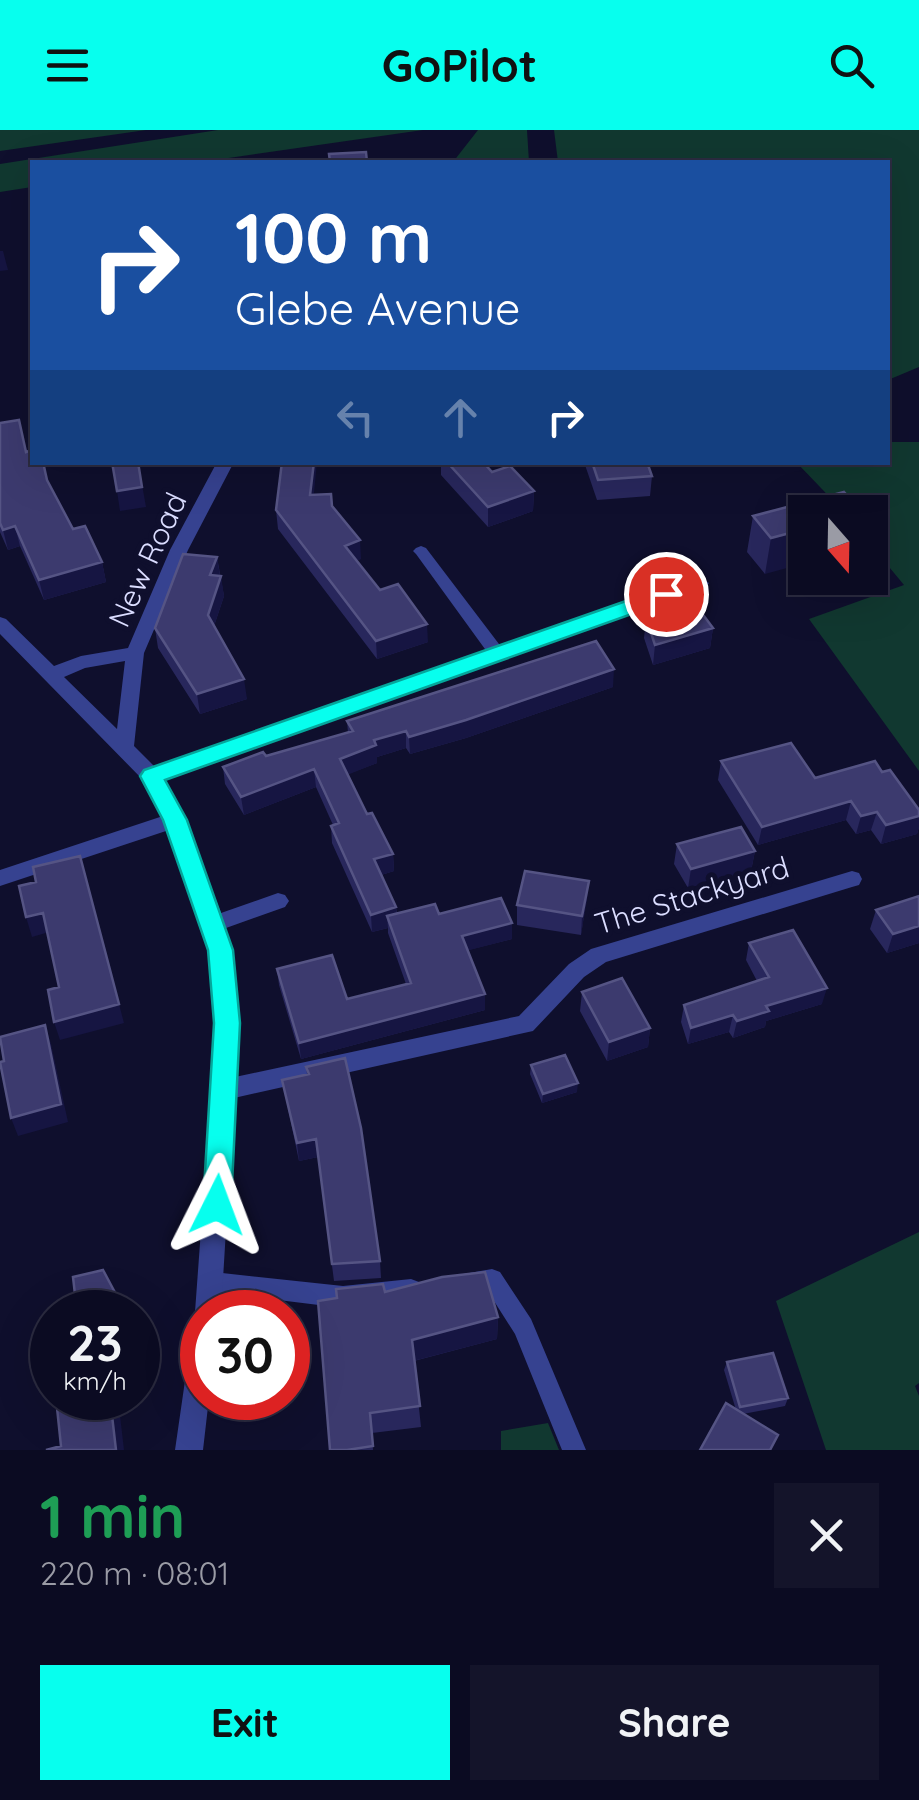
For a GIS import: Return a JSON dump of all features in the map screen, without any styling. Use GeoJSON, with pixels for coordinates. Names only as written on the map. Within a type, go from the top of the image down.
{"type":"FeatureCollection","features":[{"type":"Feature","properties":{"kind":"street","name":"New Road"},"geometry":{"type":"LineString","coordinates":[[125,745],[135,654],[179,550],[224,465]]}},
{"type":"Feature","properties":{"kind":"street"},"geometry":{"type":"LineString","coordinates":[[152,776],[700,583]]}},
{"type":"Feature","properties":{"kind":"street"},"geometry":{"type":"LineString","coordinates":[[0,623],[152,776],[175,820],[214,924],[221,950],[227,1023],[211,1290]]}},
{"type":"Feature","properties":{"kind":"street"},"geometry":{"type":"LineString","coordinates":[[53,674],[80,662],[135,654]]}},
{"type":"Feature","properties":{"kind":"street"},"geometry":{"type":"LineString","coordinates":[[0,878],[175,820]]}},
{"type":"Feature","properties":{"kind":"street","name":"The Stackyard"},"geometry":{"type":"LineString","coordinates":[[223,1090],[525,1024],[542,1012],[577,966],[599,954],[852,878]]}},
{"type":"Feature","properties":{"kind":"street"},"geometry":{"type":"LineString","coordinates":[[214,924],[278,902]]}},
{"type":"Feature","properties":{"kind":"street"},"geometry":{"type":"LineString","coordinates":[[189,1450],[193,1420]]}},
{"type":"Feature","properties":{"kind":"lane"},"geometry":{"type":"LineString","coordinates":[[421,551],[496,652]]}},
{"type":"Feature","properties":{"kind":"lane"},"geometry":{"type":"LineString","coordinates":[[212,1282],[343,1297],[492,1279],[523,1327],[574,1450]]}},
{"type":"Feature","properties":{"kind":"green space"},"geometry":{"type":"Polygon","coordinates":[[[0,130],[146,130],[0,151],[0,130]]]}},
{"type":"Feature","properties":{"kind":"green space"},"geometry":{"type":"Polygon","coordinates":[[[218,130],[423,130],[215,160],[30,160],[30,187],[0,192],[0,164],[218,130]]]}},
{"type":"Feature","properties":{"kind":"green space"},"geometry":{"type":"Polygon","coordinates":[[[478,130],[527,130],[529,160],[455,160],[478,130]]]}},
{"type":"Feature","properties":{"kind":"green space"},"geometry":{"type":"Polygon","coordinates":[[[554,130],[919,130],[919,367],[890,379],[890,160],[558,160],[554,130]]]}},
{"type":"Feature","properties":{"kind":"green space"},"geometry":{"type":"Polygon","coordinates":[[[890,442],[919,442],[919,771],[809,619],[876,595],[888,595],[888,591],[904,585],[888,566],[888,495],[828,495],[799,465],[890,465],[890,442]]]}},
{"type":"Feature","properties":{"kind":"green space"},"geometry":{"type":"Polygon","coordinates":[[[919,1232],[919,1383],[915,1386],[919,1396],[919,1450],[826,1450],[776,1301],[919,1232]]]}},
{"type":"Feature","properties":{"kind":"green space"},"geometry":{"type":"Polygon","coordinates":[[[548,1423],[559,1450],[501,1450],[501,1431],[548,1423]]]}},
{"type":"Feature","properties":{"kind":"building"},"geometry":{"type":"Polygon","coordinates":[[[366,152],[367,160],[330,160],[329,154],[366,152]]]}},
{"type":"Feature","properties":{"kind":"building"},"geometry":{"type":"Polygon","coordinates":[[[19,420],[26,452],[30,451],[30,465],[44,465],[47,480],[73,529],[85,526],[102,562],[39,580],[15,526],[3,530],[0,523],[0,423],[19,420]]]}},
{"type":"Feature","properties":{"kind":"building"},"geometry":{"type":"Polygon","coordinates":[[[113,465],[138,465],[142,487],[117,491],[113,465]]]}},
{"type":"Feature","properties":{"kind":"building"},"geometry":{"type":"Polygon","coordinates":[[[282,465],[314,465],[310,495],[331,494],[332,506],[360,540],[345,546],[380,590],[398,584],[427,624],[376,641],[276,510],[282,465]]]}},
{"type":"Feature","properties":{"kind":"building"},"geometry":{"type":"Polygon","coordinates":[[[450,465],[486,465],[492,472],[510,466],[534,491],[488,507],[450,465]]]}},
{"type":"Feature","properties":{"kind":"building"},"geometry":{"type":"Polygon","coordinates":[[[593,465],[648,465],[652,476],[598,480],[593,465]]]}},
{"type":"Feature","properties":{"kind":"building"},"geometry":{"type":"Polygon","coordinates":[[[788,507],[788,534],[771,538],[753,516],[788,507]]]}},
{"type":"Feature","properties":{"kind":"building"},"geometry":{"type":"Polygon","coordinates":[[[183,554],[217,557],[210,575],[221,576],[208,615],[244,679],[197,694],[155,628],[183,554]]]}},
{"type":"Feature","properties":{"kind":"building"},"geometry":{"type":"Polygon","coordinates":[[[695,604],[713,628],[655,645],[646,618],[695,604]]]}},
{"type":"Feature","properties":{"kind":"building"},"geometry":{"type":"Polygon","coordinates":[[[596,641],[614,669],[409,737],[406,731],[374,740],[376,745],[340,759],[367,814],[372,813],[393,854],[374,859],[396,907],[371,915],[331,826],[339,823],[314,769],[241,797],[223,767],[263,752],[266,756],[353,731],[347,721],[596,641]]]}},
{"type":"Feature","properties":{"kind":"building"},"geometry":{"type":"Polygon","coordinates":[[[791,743],[815,778],[875,761],[882,772],[890,770],[919,810],[919,816],[886,825],[877,812],[861,816],[851,801],[762,827],[721,761],[791,743]]]}},
{"type":"Feature","properties":{"kind":"building"},"geometry":{"type":"Polygon","coordinates":[[[741,827],[755,851],[691,869],[677,844],[741,827]]]}},
{"type":"Feature","properties":{"kind":"building"},"geometry":{"type":"Polygon","coordinates":[[[80,856],[119,1004],[54,1022],[48,990],[59,987],[43,913],[26,917],[19,886],[36,882],[33,867],[80,856]]]}},
{"type":"Feature","properties":{"kind":"building"},"geometry":{"type":"Polygon","coordinates":[[[525,871],[589,881],[582,916],[517,905],[525,871]]]}},
{"type":"Feature","properties":{"kind":"building"},"geometry":{"type":"Polygon","coordinates":[[[919,896],[919,926],[893,934],[876,910],[919,896]]]}},
{"type":"Feature","properties":{"kind":"building"},"geometry":{"type":"Polygon","coordinates":[[[501,898],[512,923],[462,936],[485,994],[299,1043],[277,969],[332,955],[347,999],[411,983],[387,916],[435,904],[439,914],[501,898]]]}},
{"type":"Feature","properties":{"kind":"building"},"geometry":{"type":"Polygon","coordinates":[[[793,930],[827,988],[766,1006],[769,1011],[737,1021],[733,1015],[691,1028],[684,1005],[769,977],[749,943],[793,930]]]}},
{"type":"Feature","properties":{"kind":"building"},"geometry":{"type":"Polygon","coordinates":[[[622,978],[650,1028],[609,1042],[582,992],[622,978]]]}},
{"type":"Feature","properties":{"kind":"building"},"geometry":{"type":"Polygon","coordinates":[[[45,1025],[61,1104],[11,1118],[0,1062],[4,1061],[0,1037],[45,1025]]]}},
{"type":"Feature","properties":{"kind":"building"},"geometry":{"type":"Polygon","coordinates":[[[565,1055],[578,1083],[543,1094],[531,1065],[565,1055]]]}},
{"type":"Feature","properties":{"kind":"building"},"geometry":{"type":"Polygon","coordinates":[[[345,1058],[361,1128],[380,1261],[332,1264],[316,1139],[297,1143],[282,1080],[309,1074],[306,1067],[345,1058]]]}},
{"type":"Feature","properties":{"kind":"building"},"geometry":{"type":"Polygon","coordinates":[[[103,1270],[114,1290],[74,1290],[73,1277],[103,1270]]]}},
{"type":"Feature","properties":{"kind":"building"},"geometry":{"type":"Polygon","coordinates":[[[485,1272],[498,1317],[412,1340],[420,1406],[370,1413],[373,1446],[330,1450],[318,1301],[337,1298],[336,1289],[383,1284],[385,1292],[442,1277],[485,1272]]]}},
{"type":"Feature","properties":{"kind":"building"},"geometry":{"type":"Polygon","coordinates":[[[773,1353],[788,1398],[740,1407],[727,1362],[773,1353]]]}},
{"type":"Feature","properties":{"kind":"building"},"geometry":{"type":"Polygon","coordinates":[[[726,1403],[778,1435],[770,1450],[700,1450],[726,1403]]]}},
{"type":"Feature","properties":{"kind":"building"},"geometry":{"type":"Polygon","coordinates":[[[58,1420],[113,1420],[116,1450],[46,1450],[61,1446],[58,1420]]]}},
{"type":"Feature","properties":{"kind":"route"},"geometry":{"type":"LineString","coordinates":[[217,1205],[227,1023],[221,950],[175,820],[152,776],[666,594]]}}]}
